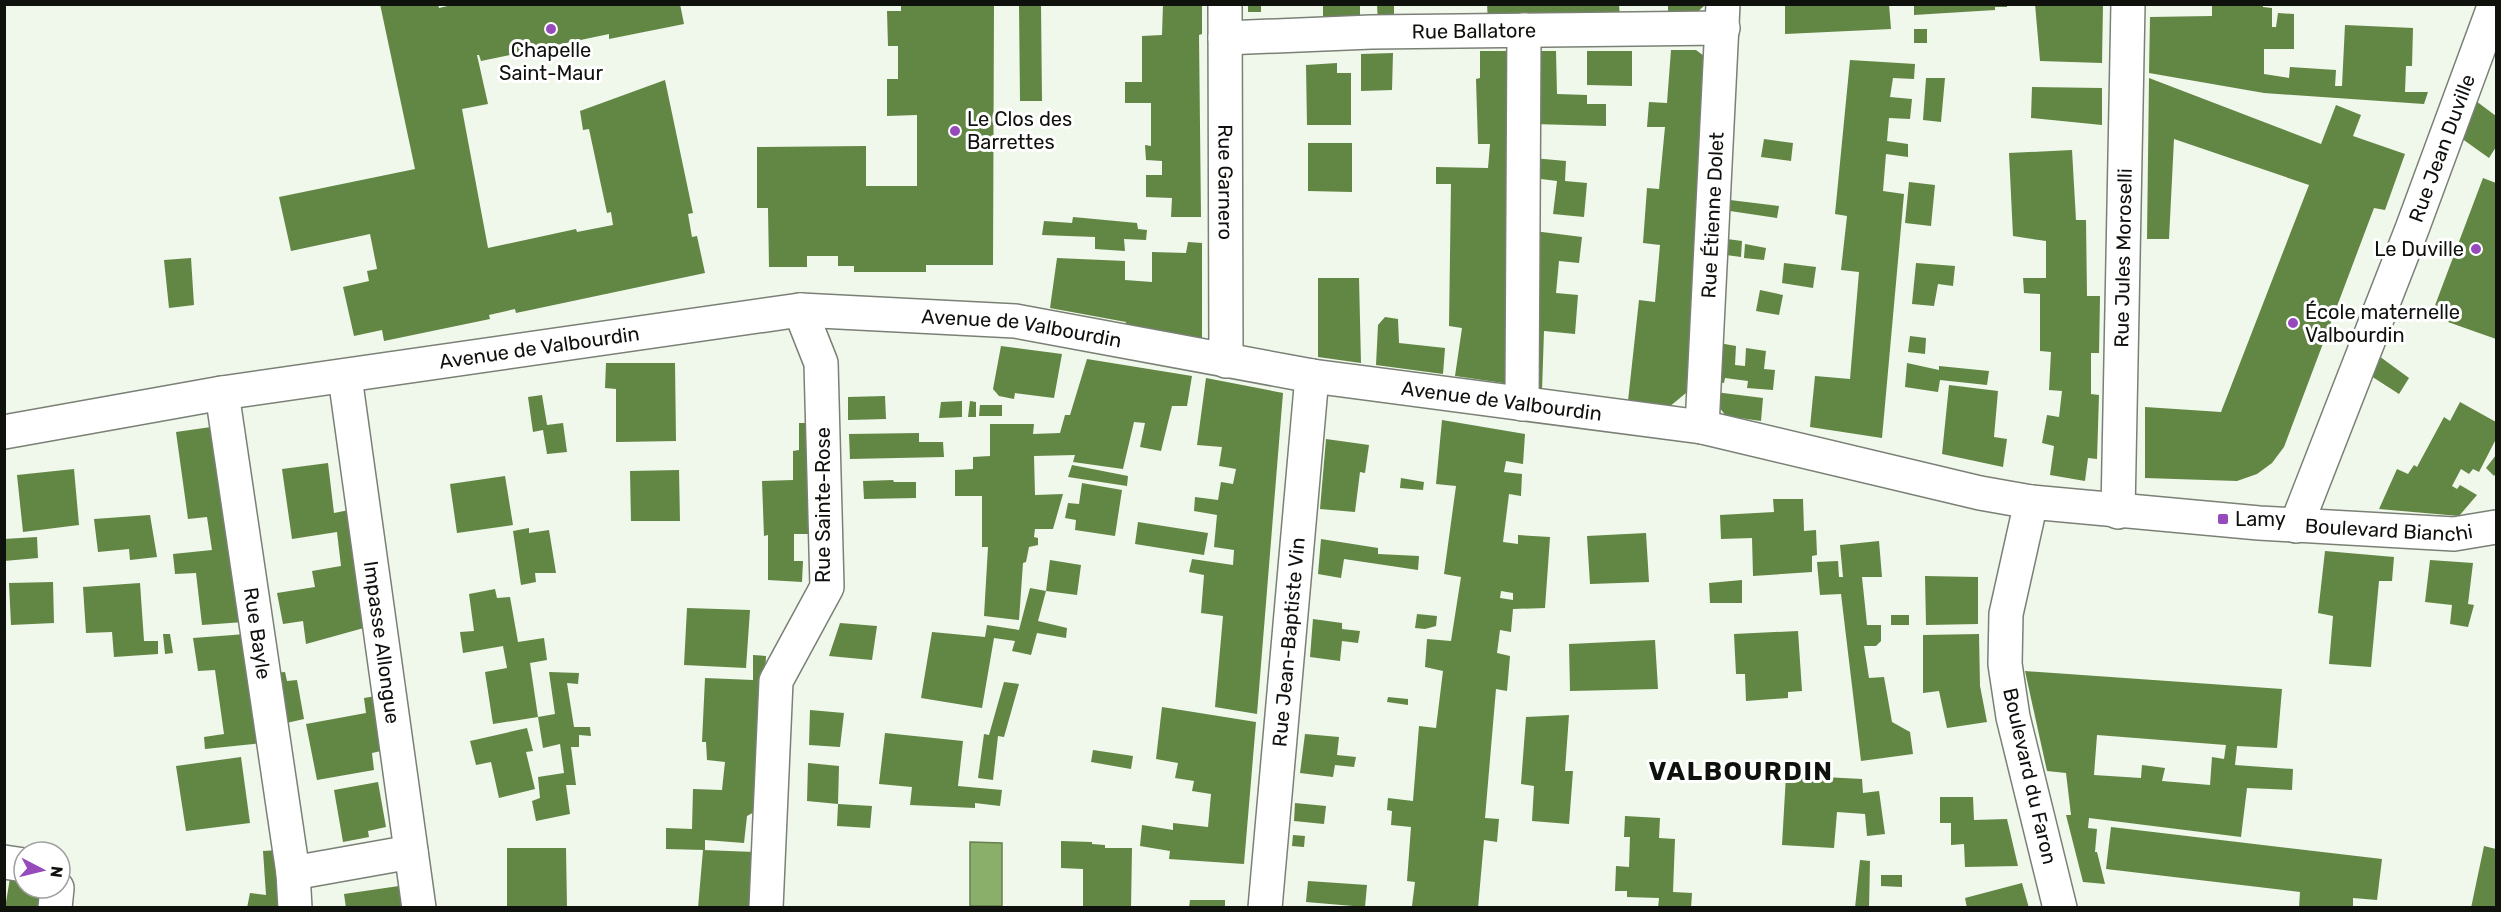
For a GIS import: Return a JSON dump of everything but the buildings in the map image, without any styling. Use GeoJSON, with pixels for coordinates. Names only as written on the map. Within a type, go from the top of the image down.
{"type":"FeatureCollection","features":[{"type":"Feature","properties":{"kind":"street","name":"Rue Garnero"},"geometry":{"type":"LineString","coordinates":[[1225,4],[1226,361]]}},
{"type":"Feature","properties":{"kind":"street","name":"Rue Jules Moroselli"},"geometry":{"type":"LineString","coordinates":[[2118,512],[2128,4]]}},
{"type":"Feature","properties":{"kind":"street","name":"Rue Jean Duville"},"geometry":{"type":"LineString","coordinates":[[2296,526],[2412,229],[2495,4]]}},
{"type":"Feature","properties":{"kind":"street","name":"Rue Ballatore"},"geometry":{"type":"LineString","coordinates":[[1225,38],[1370,18],[1524,30],[1723,16]]}},
{"type":"Feature","properties":{"kind":"street","name":"Rue Étienne Dolet"},"geometry":{"type":"LineString","coordinates":[[1702,427],[1723,16]]}},
{"type":"Feature","properties":{"kind":"street"},"geometry":{"type":"LineString","coordinates":[[1522,404],[1524,30]]}},
{"type":"Feature","properties":{"kind":"street","name":"Avenue de Valbourdin"},"geometry":{"type":"LineString","coordinates":[[4,432],[222,393],[800,310],[1015,321],[1312,376],[1702,427],[1980,493],[2031,502]]}},
{"type":"Feature","properties":{"kind":"street","name":"Rue Sainte-Rose"},"geometry":{"type":"LineString","coordinates":[[766,908],[776,681],[826,587],[821,363],[800,310]]}},
{"type":"Feature","properties":{"kind":"street","name":"Rue Jean-Baptiste Vin"},"geometry":{"type":"LineString","coordinates":[[1265,908],[1312,376]]}},
{"type":"Feature","properties":{"kind":"street","name":"Impasse Allongue"},"geometry":{"type":"LineString","coordinates":[[345,377],[419,908]]}},
{"type":"Feature","properties":{"kind":"street","name":"Rue Bayle"},"geometry":{"type":"LineString","coordinates":[[222,393],[293,873],[295,908]]}},
{"type":"Feature","properties":{"kind":"street","name":"Boulevard Bianchi"},"geometry":{"type":"LineString","coordinates":[[2031,502],[2118,512],[2296,526],[2454,534],[2496,527]]}},
{"type":"Feature","properties":{"kind":"street","name":"Boulevard du Faron"},"geometry":{"type":"LineString","coordinates":[[2031,502],[2006,614],[2006,664],[2013,717],[2060,908]]}},
{"type":"Feature","properties":{"kind":"street"},"geometry":{"type":"LineString","coordinates":[[293,873],[411,852]]}},
{"type":"Feature","properties":{"kind":"shaded area"},"geometry":{"type":"Polygon","coordinates":[[[970,842],[1002,843],[1002,906],[970,906],[970,842]]]}},
{"type":"Feature","properties":{"kind":"place","name":"Chapelle Saint-Maur"},"geometry":{"type":"Point","coordinates":[551,29]}},
{"type":"Feature","properties":{"kind":"place","name":"Le Clos des Barrettes"},"geometry":{"type":"Point","coordinates":[955,131]}},
{"type":"Feature","properties":{"kind":"place","name":"Le Duville"},"geometry":{"type":"Point","coordinates":[2476,249]}},
{"type":"Feature","properties":{"kind":"place","name":"École maternelle Valbourdin"},"geometry":{"type":"Point","coordinates":[2293,323]}},
{"type":"Feature","properties":{"kind":"place","name":"Lamy"},"geometry":{"type":"Point","coordinates":[2223,519]}},
{"type":"Feature","properties":{"kind":"district","name":"VALBOURDIN"},"geometry":{"type":"Point","coordinates":[1741,771]}}]}
